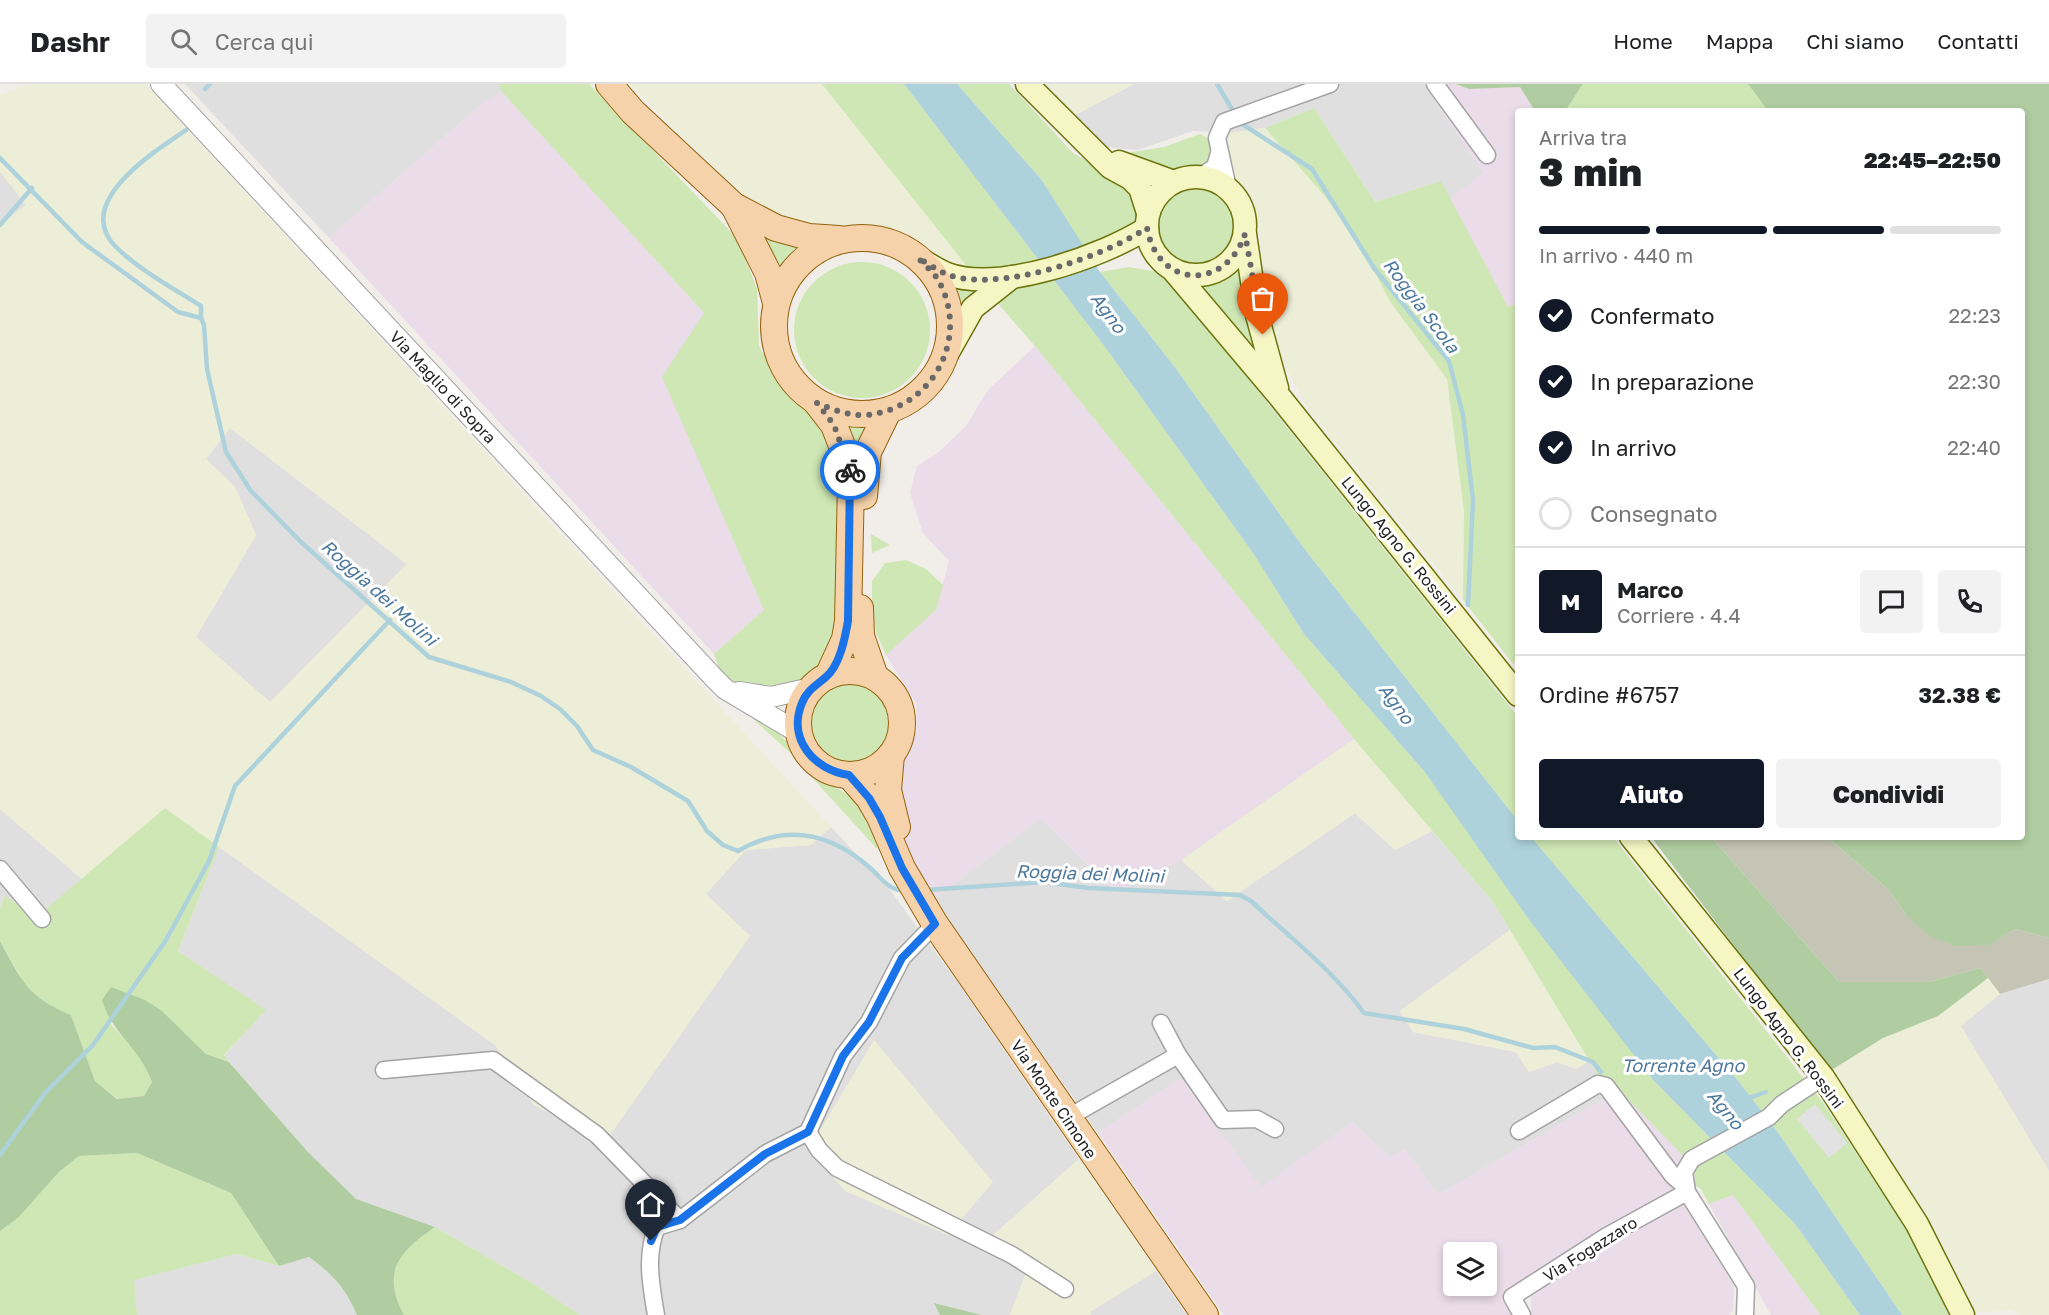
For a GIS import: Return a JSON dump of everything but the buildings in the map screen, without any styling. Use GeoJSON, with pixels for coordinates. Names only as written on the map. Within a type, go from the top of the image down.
{"type":"FeatureCollection","features":[{"type":"Feature","properties":{"kind":"main road"},"geometry":{"type":"LineString","coordinates":[[609,84],[633,112],[734,206],[776,228],[809,237],[869,238],[895,244],[946,274],[972,279],[1012,277],[1127,249],[1185,274],[1201,275],[1217,271],[1230,262],[1240,250],[1245,234]]}},
{"type":"Feature","properties":{"kind":"main road","name":"Lungo Agno G. Rossini"},"geometry":{"type":"LineString","coordinates":[[1027,84],[1110,167],[1130,178],[1140,188],[1153,251],[1279,396],[1515,691]]}},
{"type":"Feature","properties":{"kind":"main road","name":"Lungo Agno G. Rossini"},"geometry":{"type":"LineString","coordinates":[[1093,151],[1174,182]]}},
{"type":"Feature","properties":{"kind":"main road"},"geometry":{"type":"LineString","coordinates":[[1127,249],[1147,221],[1163,190],[1174,182],[1200,177],[1213,180],[1228,188]]}},
{"type":"Feature","properties":{"kind":"main road","name":"Lungo Agno G. Rossini"},"geometry":{"type":"LineString","coordinates":[[1228,188],[1239,201],[1245,217],[1245,234],[1257,315],[1279,396]]}},
{"type":"Feature","properties":{"kind":"main road"},"geometry":{"type":"LineString","coordinates":[[734,206],[768,273],[776,303]]}},
{"type":"Feature","properties":{"kind":"main road"},"geometry":{"type":"LineString","coordinates":[[819,682],[843,671],[860,672],[875,677],[887,686],[896,698],[901,713],[902,728],[891,755],[879,766],[865,773],[849,775],[836,773],[814,760],[804,748],[799,733],[800,710],[845,639],[848,621],[852,482],[849,464],[838,434],[817,403],[795,384],[779,360],[773,332],[776,303],[785,281],[800,262],[820,248],[843,239]]}},
{"type":"Feature","properties":{"kind":"main road"},"geometry":{"type":"LineString","coordinates":[[918,258],[936,277],[947,302],[951,328],[946,354]]}},
{"type":"Feature","properties":{"kind":"main road"},"geometry":{"type":"LineString","coordinates":[[817,403],[839,412],[864,415],[888,411],[913,399],[933,379],[973,308],[1012,277]]}},
{"type":"Feature","properties":{"kind":"main road"},"geometry":{"type":"LineString","coordinates":[[875,677],[861,636],[859,621],[865,479],[868,452],[888,411]]}},
{"type":"Feature","properties":{"kind":"main road","name":"Via Monte Cimone"},"geometry":{"type":"LineString","coordinates":[[891,755],[888,774],[889,802],[912,865],[910,879]]}},
{"type":"Feature","properties":{"kind":"main road","name":"Via Monte Cimone"},"geometry":{"type":"LineString","coordinates":[[849,775],[869,798],[880,817],[902,868],[935,924],[1204,1315]]}},
{"type":"Feature","properties":{"kind":"main road","name":"Lungo Agno G. Rossini"},"geometry":{"type":"LineString","coordinates":[[1633,840],[1823,1077],[1917,1224],[1963,1315]]}},
{"type":"Feature","properties":{"kind":"street","name":"Via Maglio di Sopra"},"geometry":{"type":"LineString","coordinates":[[161,84],[725,689],[799,733]]}},
{"type":"Feature","properties":{"kind":"street"},"geometry":{"type":"LineString","coordinates":[[1228,188],[1216,138],[1224,122],[1330,84]]}},
{"type":"Feature","properties":{"kind":"street"},"geometry":{"type":"LineString","coordinates":[[1435,84],[1487,154]]}},
{"type":"Feature","properties":{"kind":"street"},"geometry":{"type":"LineString","coordinates":[[1200,177],[1215,167],[1220,153]]}},
{"type":"Feature","properties":{"kind":"street"},"geometry":{"type":"LineString","coordinates":[[725,689],[771,697],[819,682]]}},
{"type":"Feature","properties":{"kind":"street"},"geometry":{"type":"LineString","coordinates":[[0,870],[42,919]]}},
{"type":"Feature","properties":{"kind":"street"},"geometry":{"type":"LineString","coordinates":[[656,1315],[651,1287],[651,1241],[657,1227],[680,1220],[765,1154],[808,1132],[843,1056],[869,1022],[902,958],[935,924]]}},
{"type":"Feature","properties":{"kind":"street"},"geometry":{"type":"LineString","coordinates":[[1161,1023],[1178,1054],[1223,1120],[1257,1119],[1275,1129]]}},
{"type":"Feature","properties":{"kind":"street"},"geometry":{"type":"LineString","coordinates":[[1067,1118],[1178,1054]]}},
{"type":"Feature","properties":{"kind":"street"},"geometry":{"type":"LineString","coordinates":[[384,1070],[493,1060],[597,1135],[680,1220]]}},
{"type":"Feature","properties":{"kind":"street"},"geometry":{"type":"LineString","coordinates":[[1687,1189],[1684,1172],[1692,1159],[1769,1117],[1782,1104],[1823,1077]]}},
{"type":"Feature","properties":{"kind":"street"},"geometry":{"type":"LineString","coordinates":[[1519,1131],[1598,1084],[1606,1086],[1674,1176],[1687,1189],[1746,1286],[1745,1315]]}},
{"type":"Feature","properties":{"kind":"street"},"geometry":{"type":"LineString","coordinates":[[808,1132],[819,1150],[837,1168],[1012,1255],[1065,1289]]}},
{"type":"Feature","properties":{"kind":"street","name":"Via Fogazzaro"},"geometry":{"type":"LineString","coordinates":[[1522,1315],[1512,1298],[1607,1236],[1687,1189]]}},
{"type":"Feature","properties":{"kind":"shaded area"},"geometry":{"type":"Polygon","coordinates":[[[31,84],[145,84],[831,827],[811,845],[746,850],[706,894],[750,936],[607,1139],[534,1105],[495,1045],[165,808],[83,880],[0,809],[0,225],[26,205],[0,172],[0,95],[31,84]],[[230,428],[206,459],[235,487],[256,535],[196,637],[270,702],[407,564],[230,428]]]}},
{"type":"Feature","properties":{"kind":"shaded area"},"geometry":{"type":"Polygon","coordinates":[[[185,84],[499,84],[501,91],[476,109],[329,238],[185,84]]]}},
{"type":"Feature","properties":{"kind":"shaded area"},"geometry":{"type":"Polygon","coordinates":[[[630,84],[822,84],[970,268],[951,266],[936,258],[916,241],[871,225],[824,229],[795,224],[759,208],[717,171],[630,84]]]}},
{"type":"Feature","properties":{"kind":"shaded area"},"geometry":{"type":"Polygon","coordinates":[[[1047,84],[1134,84],[1075,115],[1047,84]]]}},
{"type":"Feature","properties":{"kind":"shaded area"},"geometry":{"type":"Polygon","coordinates":[[[1134,84],[1424,84],[1484,174],[1449,200],[1441,181],[1375,202],[1314,108],[1265,128],[1229,133],[1193,131],[1138,150],[1106,147],[1075,115],[1134,84]]]}},
{"type":"Feature","properties":{"kind":"shaded area"},"geometry":{"type":"Polygon","coordinates":[[[1424,84],[1456,84],[1469,89],[1520,87],[1533,108],[1515,108],[1515,304],[1508,307],[1449,200],[1483,173],[1424,84]]]}},
{"type":"Feature","properties":{"kind":"shaded area"},"geometry":{"type":"Polygon","coordinates":[[[501,91],[704,313],[663,377],[764,610],[714,654],[329,238],[476,109],[501,91]]]}},
{"type":"Feature","properties":{"kind":"shaded area"},"geometry":{"type":"Polygon","coordinates":[[[1265,128],[1324,195],[1364,252],[1391,303],[1447,379],[1464,511],[1463,600],[1308,409],[1277,351],[1265,292],[1260,235],[1253,201],[1228,174],[1229,133],[1265,128]]]}},
{"type":"Feature","properties":{"kind":"shaded area"},"geometry":{"type":"Polygon","coordinates":[[[0,172],[27,205],[0,225],[0,172]]]}},
{"type":"Feature","properties":{"kind":"shaded area"},"geometry":{"type":"Polygon","coordinates":[[[1035,346],[1354,739],[1184,859],[1116,893],[1041,818],[934,899],[888,843],[902,762],[917,730],[916,703],[886,655],[936,610],[949,561],[923,533],[910,493],[917,466],[939,452],[966,426],[988,390],[1035,346]]]}},
{"type":"Feature","properties":{"kind":"shaded area"},"geometry":{"type":"Polygon","coordinates":[[[230,428],[407,564],[270,703],[196,637],[256,535],[235,487],[206,459],[230,428]]]}},
{"type":"Feature","properties":{"kind":"shaded area"},"geometry":{"type":"Polygon","coordinates":[[[1354,739],[1432,831],[1395,850],[1355,813],[1227,901],[1181,860],[1354,739]]]}},
{"type":"Feature","properties":{"kind":"shaded area"},"geometry":{"type":"Polygon","coordinates":[[[0,809],[83,880],[34,919],[5,895],[0,909],[0,809]]]}},
{"type":"Feature","properties":{"kind":"shaded area"},"geometry":{"type":"Polygon","coordinates":[[[1355,813],[1395,850],[1432,831],[1493,902],[1510,930],[1400,1011],[1413,1032],[1516,1052],[1529,1072],[1557,1062],[1576,1069],[1589,1061],[1598,1075],[1619,1090],[1438,1195],[1405,1149],[1390,1158],[1353,1122],[1261,1188],[1181,1078],[1098,1133],[934,899],[1041,818],[1116,893],[1181,860],[1227,901],[1355,813]]]}},
{"type":"Feature","properties":{"kind":"shaded area"},"geometry":{"type":"Polygon","coordinates":[[[831,827],[890,890],[953,976],[1079,1159],[992,1236],[1029,1265],[1010,1315],[982,1315],[935,1303],[940,1315],[580,1315],[532,1283],[435,1227],[356,1199],[308,1152],[224,1056],[265,1010],[178,951],[219,847],[495,1045],[534,1105],[607,1139],[750,936],[705,894],[746,850],[811,845],[831,827]]]}},
{"type":"Feature","properties":{"kind":"shaded area"},"geometry":{"type":"Polygon","coordinates":[[[1714,840],[1831,840],[1889,890],[1906,915],[1988,945],[2015,929],[2049,938],[2049,979],[2000,994],[1980,968],[1929,982],[1839,982],[1714,840]]]}},
{"type":"Feature","properties":{"kind":"shaded area"},"geometry":{"type":"Polygon","coordinates":[[[1510,930],[1589,1061],[1576,1069],[1557,1062],[1529,1072],[1516,1052],[1413,1032],[1400,1011],[1510,930]]]}},
{"type":"Feature","properties":{"kind":"shaded area"},"geometry":{"type":"Polygon","coordinates":[[[1988,978],[2000,994],[1961,1026],[2049,1171],[2049,1315],[2019,1315],[2011,1310],[1977,1313],[1942,1245],[1830,1071],[1883,1038],[1938,1016],[1988,978]]]}},
{"type":"Feature","properties":{"kind":"shaded area"},"geometry":{"type":"Polygon","coordinates":[[[2049,979],[2049,1171],[1960,1026],[2000,994],[2049,979]]]}},
{"type":"Feature","properties":{"kind":"shaded area"},"geometry":{"type":"Polygon","coordinates":[[[874,1040],[993,1182],[948,1235],[845,1191],[809,1149],[874,1040]]]}},
{"type":"Feature","properties":{"kind":"shaded area"},"geometry":{"type":"Polygon","coordinates":[[[1181,1078],[1261,1187],[1353,1122],[1390,1158],[1405,1149],[1438,1195],[1619,1090],[1694,1167],[1695,1185],[1691,1185],[1505,1297],[1503,1300],[1512,1315],[1224,1315],[1098,1133],[1181,1078]]]}},
{"type":"Feature","properties":{"kind":"shaded area"},"geometry":{"type":"Polygon","coordinates":[[[1815,1104],[1847,1143],[1829,1158],[1797,1119],[1815,1104]]]}},
{"type":"Feature","properties":{"kind":"shaded area"},"geometry":{"type":"Polygon","coordinates":[[[1079,1159],[1156,1271],[1090,1312],[1091,1315],[1010,1315],[1029,1265],[992,1236],[1079,1159]]]}},
{"type":"Feature","properties":{"kind":"shaded area"},"geometry":{"type":"Polygon","coordinates":[[[1733,1195],[1820,1315],[1771,1315],[1709,1204],[1733,1195]]]}},
{"type":"Feature","properties":{"kind":"shaded area"},"geometry":{"type":"Polygon","coordinates":[[[1683,1203],[1734,1286],[1733,1310],[1729,1315],[1531,1315],[1531,1297],[1574,1265],[1683,1203]]]}},
{"type":"Feature","properties":{"kind":"shaded area"},"geometry":{"type":"Polygon","coordinates":[[[237,1254],[279,1266],[309,1257],[327,1270],[347,1292],[357,1315],[137,1315],[133,1280],[237,1254]]]}},
{"type":"Feature","properties":{"kind":"shaded area"},"geometry":{"type":"Polygon","coordinates":[[[1156,1271],[1187,1315],[1091,1315],[1089,1312],[1156,1271]]]}},
{"type":"Feature","properties":{"kind":"green space"},"geometry":{"type":"Polygon","coordinates":[[[499,84],[589,84],[737,238],[757,289],[759,346],[782,387],[807,411],[830,444],[841,475],[835,630],[825,660],[799,684],[779,692],[736,685],[721,675],[714,654],[764,610],[662,377],[704,313],[501,91],[499,84]]]}},
{"type":"Feature","properties":{"kind":"green space"},"geometry":{"type":"Polygon","coordinates":[[[822,84],[904,84],[1105,347],[1253,553],[1304,634],[1424,771],[1654,1081],[1796,1225],[1860,1315],[1820,1315],[1733,1195],[1709,1204],[1701,1189],[1695,1185],[1694,1167],[1619,1090],[1598,1075],[1493,902],[1354,739],[1035,346],[987,291],[960,317],[949,284],[982,285],[822,84]]]}},
{"type":"Feature","properties":{"kind":"green space"},"geometry":{"type":"Polygon","coordinates":[[[957,84],[1009,84],[1073,153],[1128,186],[1139,205],[1137,225],[1083,247],[1041,179],[957,84]]]}},
{"type":"Feature","properties":{"kind":"green space"},"geometry":{"type":"Polygon","coordinates":[[[1456,84],[1583,84],[1567,108],[1533,108],[1520,87],[1469,89],[1456,84]]]}},
{"type":"Feature","properties":{"kind":"green space"},"geometry":{"type":"Polygon","coordinates":[[[1583,84],[1748,84],[1766,108],[1567,108],[1583,84]]]}},
{"type":"Feature","properties":{"kind":"green space"},"geometry":{"type":"Polygon","coordinates":[[[1748,84],[2049,84],[2049,938],[2015,929],[1989,945],[1955,946],[1930,936],[1906,915],[1889,890],[1831,840],[2025,840],[2025,108],[1766,108],[1748,84]]]}},
{"type":"Feature","properties":{"kind":"green space"},"geometry":{"type":"Polygon","coordinates":[[[1314,108],[1375,202],[1441,181],[1508,307],[1515,304],[1515,662],[1513,664],[1463,600],[1464,511],[1447,379],[1391,303],[1364,252],[1324,195],[1265,128],[1314,108]]]}},
{"type":"Feature","properties":{"kind":"green space"},"geometry":{"type":"Polygon","coordinates":[[[1200,134],[1209,139],[1213,147],[1207,166],[1196,169],[1163,168],[1121,154],[1164,147],[1200,134]]]}},
{"type":"Feature","properties":{"kind":"green space"},"geometry":{"type":"Polygon","coordinates":[[[1196,189],[1210,192],[1222,200],[1230,212],[1233,226],[1230,240],[1222,252],[1210,260],[1196,263],[1182,260],[1170,252],[1162,240],[1159,226],[1162,212],[1170,200],[1182,192],[1196,189]]]}},
{"type":"Feature","properties":{"kind":"green space"},"geometry":{"type":"Polygon","coordinates":[[[751,226],[805,246],[787,260],[776,280],[751,226]]]}},
{"type":"Feature","properties":{"kind":"green space"},"geometry":{"type":"Polygon","coordinates":[[[862,262],[888,267],[900,273],[910,282],[919,292],[925,304],[930,330],[925,356],[919,368],[910,378],[900,387],[888,393],[862,398],[836,393],[824,387],[814,378],[805,368],[799,356],[794,330],[799,304],[805,292],[814,282],[824,273],[836,267],[862,262]]]}},
{"type":"Feature","properties":{"kind":"green space"},"geometry":{"type":"Polygon","coordinates":[[[1242,265],[1266,374],[1195,286],[1222,280],[1242,265]]]}},
{"type":"Feature","properties":{"kind":"green space"},"geometry":{"type":"Polygon","coordinates":[[[1129,267],[1164,273],[1515,713],[1515,817],[1303,547],[1174,366],[1100,272],[1129,267]]]}},
{"type":"Feature","properties":{"kind":"green space"},"geometry":{"type":"Polygon","coordinates":[[[838,424],[872,427],[856,471],[838,424]]]}},
{"type":"Feature","properties":{"kind":"green space"},"geometry":{"type":"Polygon","coordinates":[[[871,534],[890,545],[872,553],[871,534]]]}},
{"type":"Feature","properties":{"kind":"green space"},"geometry":{"type":"Polygon","coordinates":[[[906,560],[926,569],[943,585],[936,610],[886,655],[876,633],[872,581],[885,563],[906,560]]]}},
{"type":"Feature","properties":{"kind":"green space"},"geometry":{"type":"Polygon","coordinates":[[[849,684],[865,687],[878,696],[887,709],[890,725],[887,741],[878,754],[865,763],[849,766],[833,763],[820,754],[811,741],[808,725],[811,709],[820,696],[833,687],[849,684]]]}},
{"type":"Feature","properties":{"kind":"green space"},"geometry":{"type":"Polygon","coordinates":[[[753,719],[775,729],[791,747],[799,761],[753,719]]]}},
{"type":"Feature","properties":{"kind":"green space"},"geometry":{"type":"Polygon","coordinates":[[[808,773],[846,793],[863,809],[874,833],[878,850],[808,773]]]}},
{"type":"Feature","properties":{"kind":"green space"},"geometry":{"type":"Polygon","coordinates":[[[165,808],[219,847],[178,951],[266,1010],[224,1055],[229,1062],[206,1054],[161,1010],[145,1000],[108,1021],[145,1062],[152,1082],[144,1096],[118,1099],[95,1081],[71,1015],[42,1003],[24,983],[0,941],[0,909],[5,895],[34,919],[165,808]]]}},
{"type":"Feature","properties":{"kind":"green space"},"geometry":{"type":"Polygon","coordinates":[[[1534,840],[1615,840],[1824,1104],[1923,1255],[1948,1315],[1902,1315],[1777,1131],[1739,1082],[1534,840]]]}},
{"type":"Feature","properties":{"kind":"green space"},"geometry":{"type":"Polygon","coordinates":[[[1653,840],[1714,840],[1839,982],[1929,982],[1980,968],[1988,978],[1938,1016],[1883,1038],[1830,1071],[1653,840]]]}},
{"type":"Feature","properties":{"kind":"green space"},"geometry":{"type":"Polygon","coordinates":[[[0,941],[27,986],[44,1001],[71,1015],[95,1081],[117,1099],[144,1096],[152,1082],[140,1059],[107,1012],[102,1000],[111,987],[145,1000],[161,1010],[206,1054],[229,1062],[308,1152],[356,1199],[435,1227],[412,1245],[397,1264],[394,1287],[404,1315],[357,1315],[338,1282],[309,1257],[279,1266],[231,1193],[137,1153],[79,1156],[59,1172],[18,1218],[0,1231],[0,941]]]}},
{"type":"Feature","properties":{"kind":"green space"},"geometry":{"type":"Polygon","coordinates":[[[137,1153],[231,1193],[279,1266],[237,1254],[134,1280],[137,1315],[0,1315],[0,1231],[18,1218],[59,1172],[79,1156],[137,1153]]]}},
{"type":"Feature","properties":{"kind":"green space"},"geometry":{"type":"Polygon","coordinates":[[[435,1227],[532,1283],[580,1315],[404,1315],[394,1287],[397,1264],[412,1245],[435,1227]]]}},
{"type":"Feature","properties":{"kind":"green space"},"geometry":{"type":"Polygon","coordinates":[[[934,1303],[982,1315],[940,1315],[934,1303]]]}},
{"type":"Feature","properties":{"kind":"water","name":"Torrente Agno"},"geometry":{"type":"Polygon","coordinates":[[[904,84],[957,84],[1041,179],[1100,272],[1174,366],[1303,547],[1515,817],[1515,840],[1534,840],[1739,1082],[1777,1131],[1902,1315],[1860,1315],[1796,1225],[1654,1081],[1530,921],[1424,771],[1304,634],[1253,553],[1105,347],[904,84]]]}},
{"type":"Feature","properties":{"kind":"waterway"},"geometry":{"type":"LineString","coordinates":[[205,89],[210,84]]}},
{"type":"Feature","properties":{"kind":"waterway","name":"Roggia Scola"},"geometry":{"type":"LineString","coordinates":[[1217,84],[1235,114]]}},
{"type":"Feature","properties":{"kind":"waterway","name":"Roggia Scola"},"geometry":{"type":"LineString","coordinates":[[1239,122],[1312,169],[1374,268],[1449,361],[1463,415],[1473,500],[1468,605]]}},
{"type":"Feature","properties":{"kind":"waterway"},"geometry":{"type":"LineString","coordinates":[[186,130],[139,164],[123,179],[111,195],[104,212],[105,229],[115,246],[135,263],[201,306],[201,318]]}},
{"type":"Feature","properties":{"kind":"waterway","name":"Roggia dei Molini"},"geometry":{"type":"LineString","coordinates":[[0,158],[82,242],[178,312],[201,318],[204,325],[207,369],[226,452],[251,491],[301,542],[429,657],[511,682],[541,696],[560,709],[577,726],[593,750],[631,767],[688,801],[707,831],[723,845],[738,851],[755,842],[773,837],[790,835],[822,839],[854,855],[894,889],[906,891]]}},
{"type":"Feature","properties":{"kind":"waterway"},"geometry":{"type":"LineString","coordinates":[[0,225],[32,188]]}},
{"type":"Feature","properties":{"kind":"waterway"},"geometry":{"type":"LineString","coordinates":[[0,1155],[45,1093],[93,1045],[166,940],[209,861],[235,786],[390,620]]}},
{"type":"Feature","properties":{"kind":"waterway","name":"Roggia dei Molini"},"geometry":{"type":"LineString","coordinates":[[926,890],[1044,882],[1088,888],[1240,895],[1251,901],[1325,968],[1364,1013],[1464,1029],[1533,1048],[1555,1047],[1593,1062],[1601,1072]]}},
{"type":"Feature","properties":{"kind":"waterway"},"geometry":{"type":"LineString","coordinates":[[1746,1099],[1766,1092]]}},
{"type":"Feature","properties":{"kind":"way so far"},"geometry":{"type":"LineString","coordinates":[[850,470],[834,425],[817,403],[839,412],[864,415],[888,411],[913,399],[933,379],[946,354],[951,328],[947,302],[936,277],[918,258],[946,274],[972,279],[1012,277],[1096,256],[1123,244],[1147,228],[1153,251],[1160,260],[1172,269],[1185,274],[1201,275],[1217,271],[1230,262],[1240,250],[1245,234],[1257,315],[1263,335]]}},
{"type":"Feature","properties":{"kind":"route"},"geometry":{"type":"LineString","coordinates":[[651,1241],[657,1227],[680,1220],[765,1154],[808,1132],[843,1056],[869,1022],[902,958],[935,924],[902,868],[880,817],[869,798],[849,775],[824,768],[814,760],[804,748],[799,733],[798,717],[802,702],[811,688],[828,676],[845,639],[848,621],[852,482],[850,470]]}},
{"type":"Feature","properties":{"kind":"water label","name":"Agno"},"geometry":{"type":"Point","coordinates":[1108,313]}},
{"type":"Feature","properties":{"kind":"water label","name":"Agno"},"geometry":{"type":"Point","coordinates":[1396,704]}},
{"type":"Feature","properties":{"kind":"water label","name":"Agno"},"geometry":{"type":"Point","coordinates":[1725,1110]}}]}
